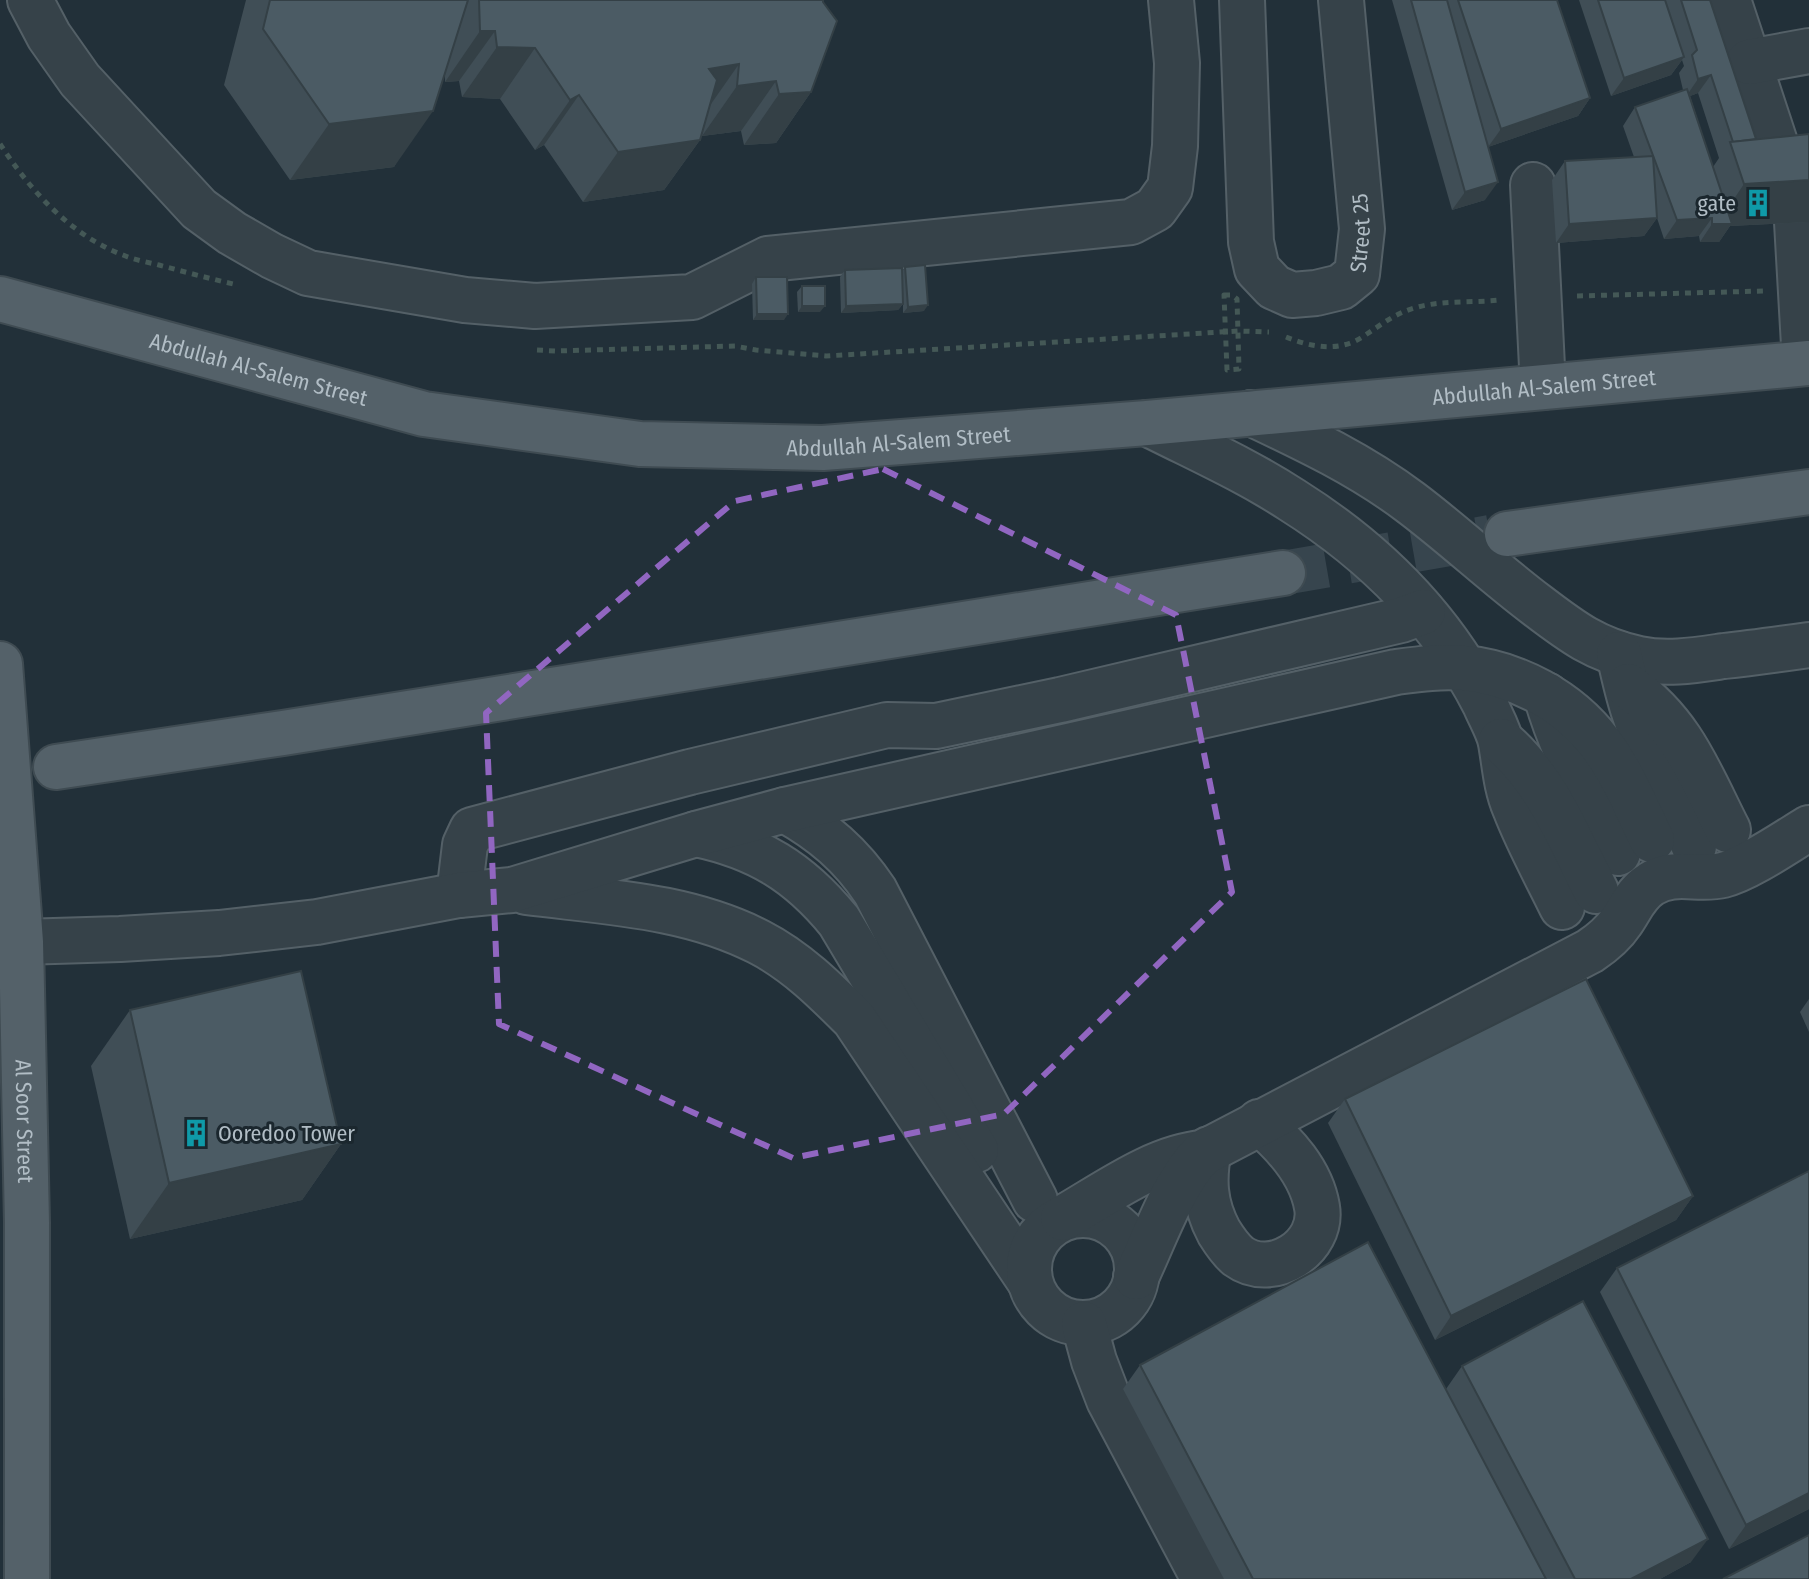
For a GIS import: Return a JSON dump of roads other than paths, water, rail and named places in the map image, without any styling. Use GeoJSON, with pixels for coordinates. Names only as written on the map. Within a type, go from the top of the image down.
{"type":"FeatureCollection","features":[{"type":"Feature","properties":{"kind":"main road","name":"Abdullah Al-Salem Street"},"geometry":{"type":"LineString","coordinates":[[0,299],[424,414],[640,444],[823,448],[1147,423],[1807,363]]}},
{"type":"Feature","properties":{"kind":"main road"},"geometry":{"type":"LineString","coordinates":[[1507,534],[1809,492]]}},
{"type":"Feature","properties":{"kind":"main road"},"geometry":{"type":"LineString","coordinates":[[56,767],[1283,573]]}},
{"type":"Feature","properties":{"kind":"main road","name":"Al Soor Street"},"geometry":{"type":"LineString","coordinates":[[0,664],[11,942],[27,1223],[27,1579]]}},
{"type":"Feature","properties":{"kind":"street"},"geometry":{"type":"LineString","coordinates":[[30,0],[49,36],[80,80],[199,209],[232,233],[308,273],[465,300],[535,306],[692,297],[768,259],[1131,222],[1155,209],[1170,188],[1175,146],[1177,63],[1171,0]]}},
{"type":"Feature","properties":{"kind":"street","name":"Street 25"},"geometry":{"type":"LineString","coordinates":[[1242,0],[1251,242],[1257,269],[1274,287],[1292,295],[1341,287],[1357,274],[1362,229],[1341,0]]}},
{"type":"Feature","properties":{"kind":"street"},"geometry":{"type":"LineString","coordinates":[[1728,0],[1786,176]]}},
{"type":"Feature","properties":{"kind":"street"},"geometry":{"type":"LineString","coordinates":[[1749,62],[1809,51]]}},
{"type":"Feature","properties":{"kind":"street"},"geometry":{"type":"LineString","coordinates":[[1533,185],[1543,387]]}},
{"type":"Feature","properties":{"kind":"street"},"geometry":{"type":"LineString","coordinates":[[1797,222],[1807,363]]}},
{"type":"Feature","properties":{"kind":"street"},"geometry":{"type":"LineString","coordinates":[[1251,413],[1376,477],[1517,591],[1576,635],[1597,646],[1623,670],[1634,714],[1651,758],[1711,838]]}},
{"type":"Feature","properties":{"kind":"street"},"geometry":{"type":"LineString","coordinates":[[1147,423],[1246,473],[1302,507],[1365,553],[1394,579],[1445,638],[1485,705],[1501,741],[1525,764],[1545,791],[1579,899]]}},
{"type":"Feature","properties":{"kind":"street"},"geometry":{"type":"LineString","coordinates":[[459,895],[465,845],[472,830],[690,772],[887,725],[936,726],[1060,700],[1401,620],[1423,612]]}},
{"type":"Feature","properties":{"kind":"street"},"geometry":{"type":"LineString","coordinates":[[1623,670],[1642,660],[1690,661],[1809,645]]}},
{"type":"Feature","properties":{"kind":"street"},"geometry":{"type":"LineString","coordinates":[[11,942],[219,933],[317,922],[459,895],[512,890],[785,810],[1396,672],[1427,668],[1464,668],[1489,673],[1546,695],[1566,709],[1600,743],[1613,763],[1635,846]]}},
{"type":"Feature","properties":{"kind":"street"},"geometry":{"type":"LineString","coordinates":[[785,810],[827,836],[862,870],[875,891],[1047,1228],[1035,1243],[1029,1261],[1029,1280]]}},
{"type":"Feature","properties":{"kind":"street"},"geometry":{"type":"LineString","coordinates":[[696,834],[751,850],[776,863],[820,898],[839,921],[1037,1211]]}},
{"type":"Feature","properties":{"kind":"street"},"geometry":{"type":"LineString","coordinates":[[512,890],[685,915],[748,937],[794,964],[826,990],[854,1019],[1029,1280],[1036,1297],[1049,1311],[1066,1321],[1084,1324],[1103,1320],[1119,1310],[1130,1295],[1180,1183],[1206,1151],[1590,951],[1613,933],[1638,894],[1650,884],[1664,877],[1679,875],[1724,875],[1802,839]]}},
{"type":"Feature","properties":{"kind":"street"},"geometry":{"type":"LineString","coordinates":[[1206,1151],[1205,1195],[1212,1218],[1223,1238],[1238,1256],[1253,1263],[1270,1265],[1286,1261],[1300,1252],[1310,1239],[1317,1224],[1317,1208],[1302,1169],[1275,1135],[1259,1122]]}},
{"type":"Feature","properties":{"kind":"street"},"geometry":{"type":"LineString","coordinates":[[1037,1211],[1180,1155],[1206,1151]]}},
{"type":"Feature","properties":{"kind":"street"},"geometry":{"type":"LineString","coordinates":[[1037,1211],[1100,1217],[1117,1227],[1129,1240],[1136,1258],[1136,1277]]}},
{"type":"Feature","properties":{"kind":"street"},"geometry":{"type":"LineString","coordinates":[[1084,1324],[1109,1400],[1204,1579]]}},
{"type":"Feature","properties":{"kind":"street"},"geometry":{"type":"LineString","coordinates":[[26,1530],[45,1579]]}},
{"type":"Feature","properties":{"kind":"tunnel"},"geometry":{"type":"LineString","coordinates":[[1283,573],[1490,537]]}},
{"type":"Feature","properties":{"kind":"place","name":"gate"},"geometry":{"type":"Point","coordinates":[1758,203]}},
{"type":"Feature","properties":{"kind":"place","name":"Ooredoo Tower"},"geometry":{"type":"Point","coordinates":[196,1133]}}]}
